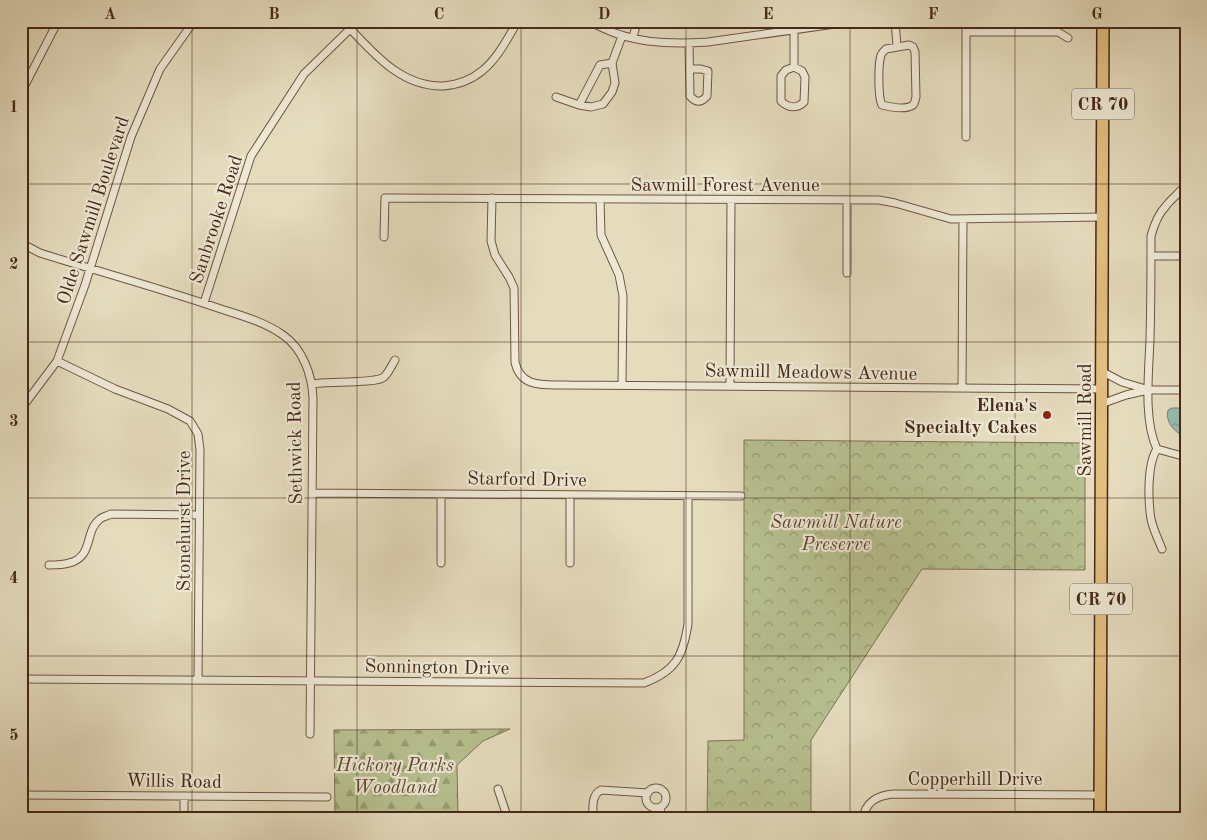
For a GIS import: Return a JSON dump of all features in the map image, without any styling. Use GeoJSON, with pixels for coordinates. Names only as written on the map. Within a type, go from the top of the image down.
{"type":"FeatureCollection","features":[{"type":"Feature","properties":{"kind":"main road","name":"Sawmill Road"},"geometry":{"type":"LineString","coordinates":[[1100,819],[1103,21]]}},
{"type":"Feature","properties":{"kind":"street"},"geometry":{"type":"LineString","coordinates":[[21,97],[24,86],[58,21]]}},
{"type":"Feature","properties":{"kind":"street","name":"Olde Sawmill Boulevard"},"geometry":{"type":"LineString","coordinates":[[21,409],[57,361],[86,285],[131,137],[160,69],[194,21]]}},
{"type":"Feature","properties":{"kind":"street"},"geometry":{"type":"LineString","coordinates":[[343,21],[385,64],[407,79],[434,86],[448,86],[462,82],[483,71],[499,53],[518,21]]}},
{"type":"Feature","properties":{"kind":"street"},"geometry":{"type":"LineString","coordinates":[[588,21],[622,36],[657,42],[689,44],[856,21]]}},
{"type":"Feature","properties":{"kind":"street"},"geometry":{"type":"LineString","coordinates":[[633,38],[637,21]]}},
{"type":"Feature","properties":{"kind":"street"},"geometry":{"type":"LineString","coordinates":[[895,21],[897,46]]}},
{"type":"Feature","properties":{"kind":"street"},"geometry":{"type":"LineString","coordinates":[[966,21],[966,137]]}},
{"type":"Feature","properties":{"kind":"street","name":"Sanbrooke Road"},"geometry":{"type":"LineString","coordinates":[[204,303],[251,156],[304,74],[350,29]]}},
{"type":"Feature","properties":{"kind":"street"},"geometry":{"type":"LineString","coordinates":[[794,30],[794,67]]}},
{"type":"Feature","properties":{"kind":"street"},"geometry":{"type":"LineString","coordinates":[[966,32],[1058,32],[1068,38]]}},
{"type":"Feature","properties":{"kind":"street"},"geometry":{"type":"LineString","coordinates":[[556,97],[591,107],[603,104],[612,92],[615,83],[612,63],[622,36]]}},
{"type":"Feature","properties":{"kind":"street"},"geometry":{"type":"LineString","coordinates":[[689,44],[690,96],[698,102],[704,100],[707,96],[708,71],[701,68],[690,69]]}},
{"type":"Feature","properties":{"kind":"street"},"geometry":{"type":"LineString","coordinates":[[909,45],[913,47],[915,52],[916,97],[911,106],[889,107],[882,105],[880,101],[881,55],[886,49],[897,46],[909,45]]}},
{"type":"Feature","properties":{"kind":"street"},"geometry":{"type":"LineString","coordinates":[[579,105],[600,65],[612,63]]}},
{"type":"Feature","properties":{"kind":"street"},"geometry":{"type":"LineString","coordinates":[[794,67],[802,71],[805,78],[804,102],[799,106],[790,107],[781,102],[781,76],[786,70],[794,67]]}},
{"type":"Feature","properties":{"kind":"street"},"geometry":{"type":"LineString","coordinates":[[1186,184],[1166,206],[1155,222],[1151,236],[1149,390],[1152,439],[1157,449],[1186,457]]}},
{"type":"Feature","properties":{"kind":"street","name":"Sawmill Forest Avenue"},"geometry":{"type":"LineString","coordinates":[[384,237],[386,198],[887,201],[951,219],[963,220],[1102,217]]}},
{"type":"Feature","properties":{"kind":"street","name":"Sawmill Meadows Avenue"},"geometry":{"type":"LineString","coordinates":[[492,198],[491,241],[495,255],[514,288],[515,362],[517,370],[528,382],[536,384],[1101,389]]}},
{"type":"Feature","properties":{"kind":"street"},"geometry":{"type":"LineString","coordinates":[[600,199],[600,235],[619,275],[623,296],[622,385]]}},
{"type":"Feature","properties":{"kind":"street"},"geometry":{"type":"LineString","coordinates":[[730,386],[731,200]]}},
{"type":"Feature","properties":{"kind":"street"},"geometry":{"type":"LineString","coordinates":[[847,200],[847,273]]}},
{"type":"Feature","properties":{"kind":"street"},"geometry":{"type":"LineString","coordinates":[[962,388],[963,220]]}},
{"type":"Feature","properties":{"kind":"street","name":"Sethwick Road"},"geometry":{"type":"LineString","coordinates":[[21,243],[40,253],[204,303],[264,325],[283,335],[304,362],[312,384],[310,734]]}},
{"type":"Feature","properties":{"kind":"street"},"geometry":{"type":"LineString","coordinates":[[1151,256],[1186,256]]}},
{"type":"Feature","properties":{"kind":"street"},"geometry":{"type":"LineString","coordinates":[[312,384],[334,381],[375,381],[383,378],[395,360]]}},
{"type":"Feature","properties":{"kind":"street","name":"Stonehurst Drive"},"geometry":{"type":"LineString","coordinates":[[57,361],[115,389],[168,409],[190,421],[198,434],[200,450],[198,679]]}},
{"type":"Feature","properties":{"kind":"street"},"geometry":{"type":"LineString","coordinates":[[1101,371],[1122,382],[1149,390]]}},
{"type":"Feature","properties":{"kind":"street"},"geometry":{"type":"LineString","coordinates":[[1101,404],[1126,395],[1149,390],[1186,390]]}},
{"type":"Feature","properties":{"kind":"street"},"geometry":{"type":"LineString","coordinates":[[1157,449],[1152,456],[1150,496],[1152,520],[1162,548]]}},
{"type":"Feature","properties":{"kind":"street","name":"Starford Drive"},"geometry":{"type":"LineString","coordinates":[[312,493],[741,496]]}},
{"type":"Feature","properties":{"kind":"street"},"geometry":{"type":"LineString","coordinates":[[441,494],[441,563]]}},
{"type":"Feature","properties":{"kind":"street"},"geometry":{"type":"LineString","coordinates":[[570,495],[570,563]]}},
{"type":"Feature","properties":{"kind":"street","name":"Sonnington Drive"},"geometry":{"type":"LineString","coordinates":[[21,679],[644,683],[665,673],[674,665],[681,656],[686,640],[688,624],[688,496]]}},
{"type":"Feature","properties":{"kind":"street"},"geometry":{"type":"LineString","coordinates":[[49,565],[70,563],[80,558],[86,549],[92,528],[100,519],[110,514],[199,515]]}},
{"type":"Feature","properties":{"kind":"street"},"geometry":{"type":"LineString","coordinates":[[656,788],[660,789],[665,793],[665,803],[660,808],[648,805],[646,799],[648,793],[656,788]]}},
{"type":"Feature","properties":{"kind":"street"},"geometry":{"type":"LineString","coordinates":[[498,789],[508,819]]}},
{"type":"Feature","properties":{"kind":"street"},"geometry":{"type":"LineString","coordinates":[[593,819],[594,796],[597,792],[606,789],[648,793]]}},
{"type":"Feature","properties":{"kind":"street","name":"Willis Road"},"geometry":{"type":"LineString","coordinates":[[21,795],[327,796]]}},
{"type":"Feature","properties":{"kind":"street","name":"Copperhill Drive"},"geometry":{"type":"LineString","coordinates":[[863,819],[863,812],[870,802],[881,795],[1100,795]]}},
{"type":"Feature","properties":{"kind":"street"},"geometry":{"type":"LineString","coordinates":[[184,796],[184,819]]}},
{"type":"Feature","properties":{"kind":"street"},"geometry":{"type":"LineString","coordinates":[[660,808],[662,819]]}},
{"type":"Feature","properties":{"kind":"green space","name":"Sawmill Nature Preserve"},"geometry":{"type":"Polygon","coordinates":[[[744,440],[1085,443],[1085,570],[922,569],[811,740],[811,819],[707,819],[708,741],[744,740],[744,440]]]}},
{"type":"Feature","properties":{"kind":"green space","name":"Hickory Parks Woodland"},"geometry":{"type":"Polygon","coordinates":[[[510,729],[483,741],[457,765],[458,819],[335,819],[334,730],[510,729]]]}},
{"type":"Feature","properties":{"kind":"water"},"geometry":{"type":"Polygon","coordinates":[[[1172,408],[1186,408],[1186,438],[1178,433],[1169,423],[1168,410],[1172,408]]]}},
{"type":"Feature","properties":{"kind":"place","name":"Elena's Specialty Cakes"},"geometry":{"type":"Point","coordinates":[1047,415]}}]}
